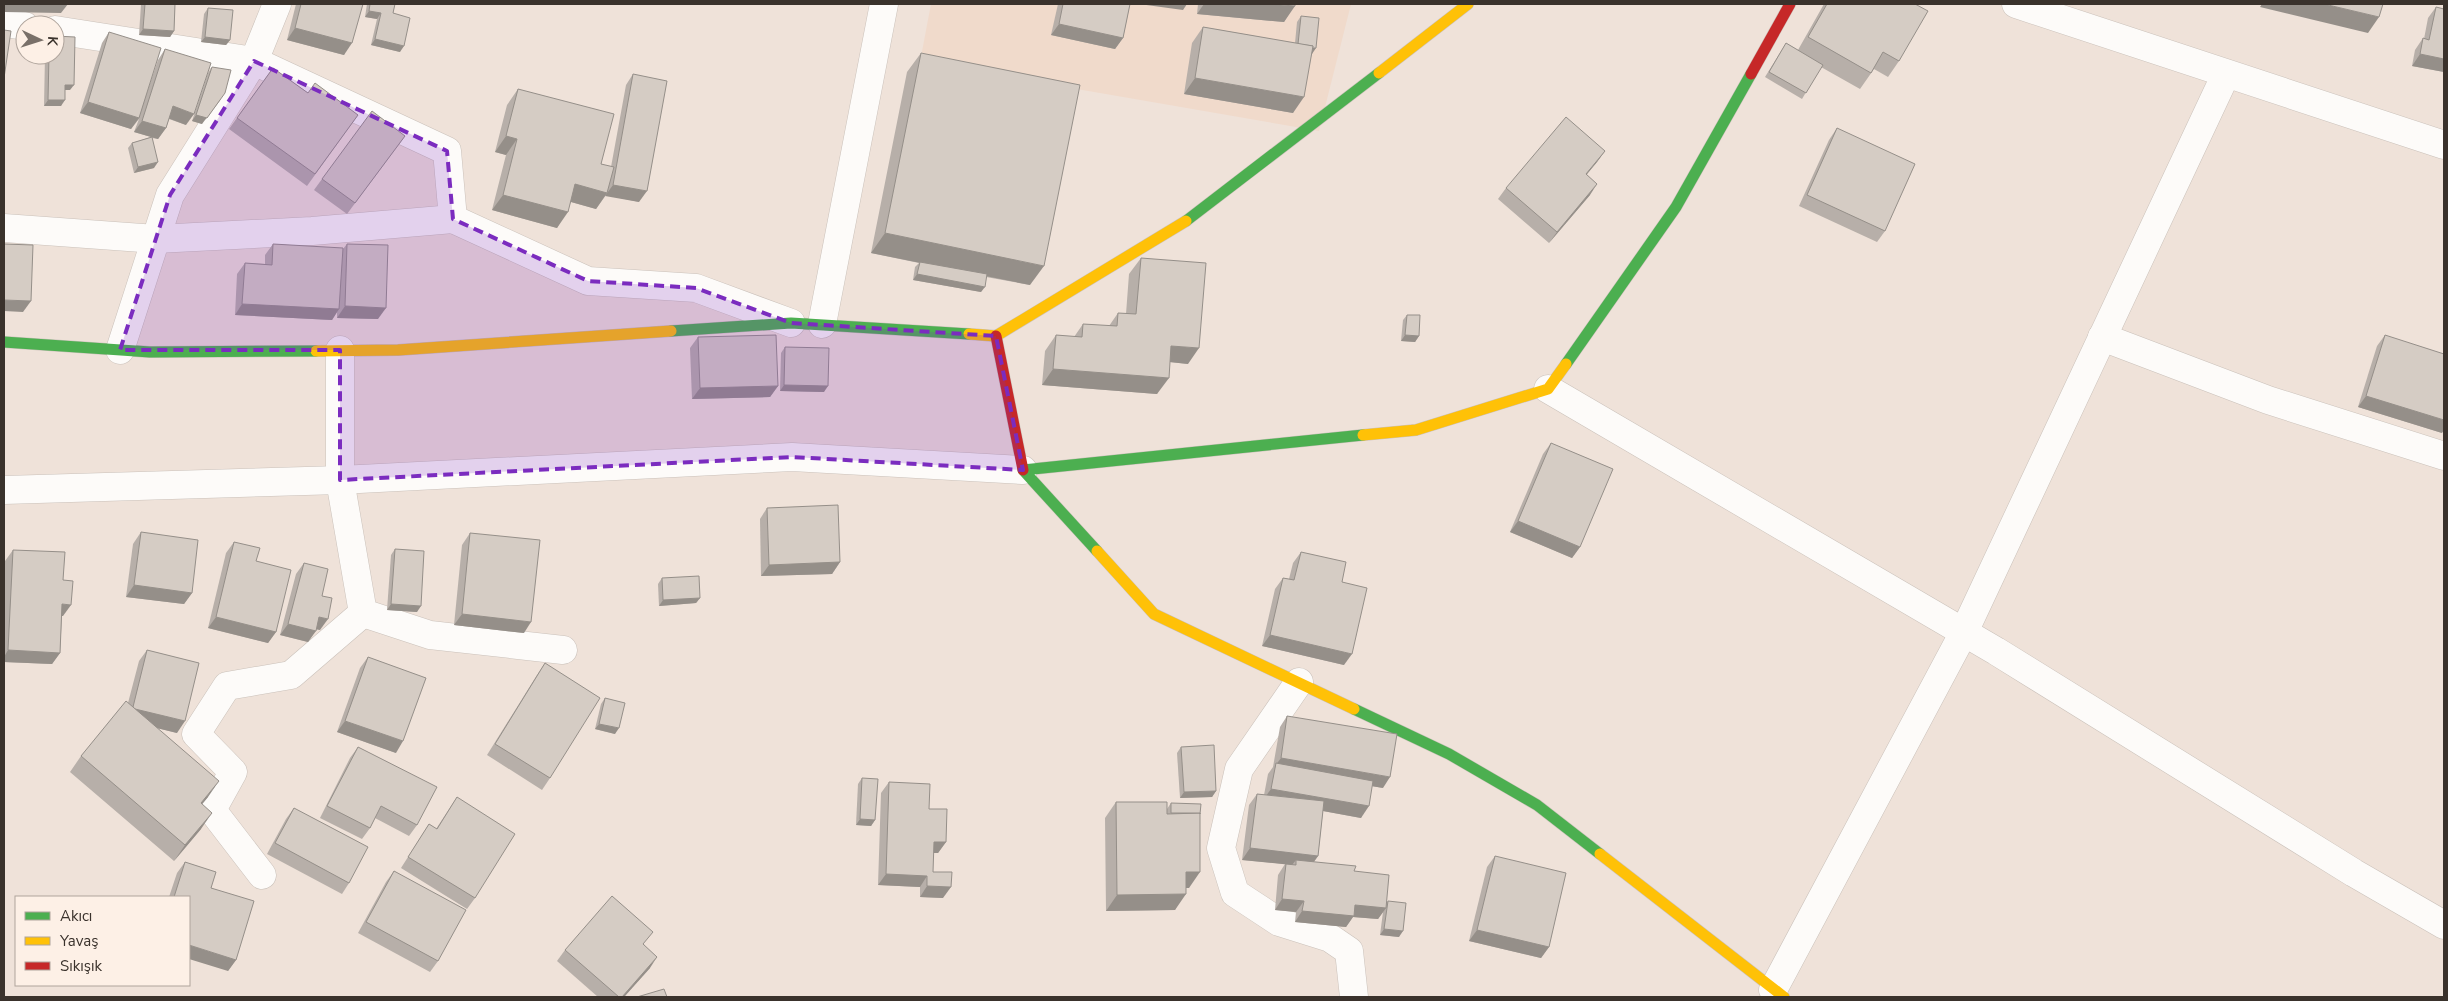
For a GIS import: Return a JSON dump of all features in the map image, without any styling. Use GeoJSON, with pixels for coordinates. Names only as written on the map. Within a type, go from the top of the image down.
{"type":"FeatureCollection","features":[{"type":"Feature","properties":{"kind":"street"},"geometry":{"type":"LineString","coordinates":[[120,350],[170,195],[254,61],[277,4]]}},
{"type":"Feature","properties":{"kind":"street"},"geometry":{"type":"LineString","coordinates":[[822,324],[884,4]]}},
{"type":"Feature","properties":{"kind":"street"},"geometry":{"type":"LineString","coordinates":[[4,342],[150,352],[398,350],[791,322],[996,336],[1194,216],[1468,4]]}},
{"type":"Feature","properties":{"kind":"street"},"geometry":{"type":"LineString","coordinates":[[4,490],[340,471],[792,457],[1023,470],[1416,430],[1548,389],[1676,207],[1790,4]]}},
{"type":"Feature","properties":{"kind":"street"},"geometry":{"type":"LineString","coordinates":[[2016,4],[2444,145]]}},
{"type":"Feature","properties":{"kind":"street"},"geometry":{"type":"LineString","coordinates":[[65,32],[254,61],[448,151],[453,219]]}},
{"type":"Feature","properties":{"kind":"street"},"geometry":{"type":"LineString","coordinates":[[996,336],[1023,470],[1154,614],[1449,754],[1537,805],[1778,994],[1964,632],[2226,74]]}},
{"type":"Feature","properties":{"kind":"street"},"geometry":{"type":"LineString","coordinates":[[4,228],[156,239],[312,231],[453,219],[588,281],[696,288],[791,322]]}},
{"type":"Feature","properties":{"kind":"street"},"geometry":{"type":"LineString","coordinates":[[2102,337],[2268,400],[2444,456]]}},
{"type":"Feature","properties":{"kind":"street"},"geometry":{"type":"LineString","coordinates":[[340,350],[340,471],[363,613]]}},
{"type":"Feature","properties":{"kind":"street"},"geometry":{"type":"LineString","coordinates":[[1548,389],[1964,632],[2354,873],[2444,925]]}},
{"type":"Feature","properties":{"kind":"street"},"geometry":{"type":"LineString","coordinates":[[363,613],[430,635],[563,650]]}},
{"type":"Feature","properties":{"kind":"street"},"geometry":{"type":"LineString","coordinates":[[262,875],[212,810],[233,772],[196,734],[228,686],[291,675],[363,613]]}},
{"type":"Feature","properties":{"kind":"street"},"geometry":{"type":"LineString","coordinates":[[1299,682],[1239,769],[1221,848],[1235,893],[1279,922],[1330,938],[1349,951],[1354,997]]}},
{"type":"Feature","properties":{"kind":"highlighted area"},"geometry":{"type":"Polygon","coordinates":[[[254,61],[447,151],[453,219],[588,281],[696,288],[791,323],[996,336],[1023,470],[792,457],[340,480],[340,350],[120,350],[170,195],[254,61]]]}},
{"type":"Feature","properties":{"kind":"shaded area"},"geometry":{"type":"Polygon","coordinates":[[[931,4],[1351,4],[1319,131],[920,62],[931,4]]]}},
{"type":"Feature","properties":{"kind":"building"},"geometry":{"type":"Polygon","coordinates":[[[145,4],[175,4],[174,31],[143,29],[145,4]]]}},
{"type":"Feature","properties":{"kind":"building"},"geometry":{"type":"Polygon","coordinates":[[[301,4],[363,4],[352,43],[295,28],[301,4]]]}},
{"type":"Feature","properties":{"kind":"building"},"geometry":{"type":"Polygon","coordinates":[[[370,4],[395,4],[393,13],[410,18],[404,46],[375,39],[381,13],[369,11],[370,4]]]}},
{"type":"Feature","properties":{"kind":"building"},"geometry":{"type":"Polygon","coordinates":[[[1063,4],[1130,4],[1123,38],[1059,24],[1063,4]]]}},
{"type":"Feature","properties":{"kind":"building"},"geometry":{"type":"Polygon","coordinates":[[[1268,4],[1295,4],[1295,6],[1268,4]]]}},
{"type":"Feature","properties":{"kind":"building"},"geometry":{"type":"Polygon","coordinates":[[[1827,4],[1915,4],[1928,11],[1899,61],[1883,52],[1871,73],[1808,37],[1827,4]]]}},
{"type":"Feature","properties":{"kind":"building"},"geometry":{"type":"Polygon","coordinates":[[[2324,4],[2383,4],[2379,17],[2324,4]]]}},
{"type":"Feature","properties":{"kind":"building"},"geometry":{"type":"Polygon","coordinates":[[[2436,7],[2444,9],[2444,59],[2420,54],[2423,38],[2429,40],[2436,7]]]}},
{"type":"Feature","properties":{"kind":"building"},"geometry":{"type":"Polygon","coordinates":[[[208,8],[233,10],[230,40],[205,37],[208,8]]]}},
{"type":"Feature","properties":{"kind":"building"},"geometry":{"type":"Polygon","coordinates":[[[1301,16],[1319,18],[1316,48],[1298,44],[1301,16]]]}},
{"type":"Feature","properties":{"kind":"building"},"geometry":{"type":"Polygon","coordinates":[[[1203,27],[1313,46],[1304,97],[1195,78],[1203,27]]]}},
{"type":"Feature","properties":{"kind":"building"},"geometry":{"type":"Polygon","coordinates":[[[4,30],[11,31],[4,78],[4,30]]]}},
{"type":"Feature","properties":{"kind":"building"},"geometry":{"type":"Polygon","coordinates":[[[109,32],[161,48],[139,118],[88,102],[109,32]]]}},
{"type":"Feature","properties":{"kind":"building"},"geometry":{"type":"Polygon","coordinates":[[[65,36],[75,37],[74,85],[65,85],[65,100],[48,100],[49,65],[65,65],[65,36]]]}},
{"type":"Feature","properties":{"kind":"building"},"geometry":{"type":"Polygon","coordinates":[[[1786,43],[1823,65],[1806,93],[1769,72],[1786,43]]]}},
{"type":"Feature","properties":{"kind":"building"},"geometry":{"type":"Polygon","coordinates":[[[165,49],[211,63],[194,114],[173,106],[166,128],[142,121],[165,49]]]}},
{"type":"Feature","properties":{"kind":"building"},"geometry":{"type":"Polygon","coordinates":[[[921,53],[1080,85],[1044,266],[885,233],[921,53]]]}},
{"type":"Feature","properties":{"kind":"building"},"geometry":{"type":"Polygon","coordinates":[[[212,67],[231,70],[225,93],[207,118],[196,115],[212,67]]]}},
{"type":"Feature","properties":{"kind":"building"},"geometry":{"type":"Polygon","coordinates":[[[273,68],[308,93],[315,83],[358,115],[315,174],[237,118],[273,68]]]}},
{"type":"Feature","properties":{"kind":"building"},"geometry":{"type":"Polygon","coordinates":[[[633,74],[667,81],[647,191],[613,185],[633,74]]]}},
{"type":"Feature","properties":{"kind":"building"},"geometry":{"type":"Polygon","coordinates":[[[518,89],[614,114],[601,164],[614,167],[607,193],[575,184],[568,212],[503,195],[517,139],[506,136],[518,89]]]}},
{"type":"Feature","properties":{"kind":"building"},"geometry":{"type":"Polygon","coordinates":[[[372,111],[405,136],[355,203],[322,179],[372,111]]]}},
{"type":"Feature","properties":{"kind":"building"},"geometry":{"type":"Polygon","coordinates":[[[1566,117],[1605,151],[1586,174],[1597,184],[1557,232],[1506,188],[1566,117]]]}},
{"type":"Feature","properties":{"kind":"building"},"geometry":{"type":"Polygon","coordinates":[[[1837,128],[1915,164],[1885,231],[1807,195],[1837,128]]]}},
{"type":"Feature","properties":{"kind":"building"},"geometry":{"type":"Polygon","coordinates":[[[152,137],[158,162],[138,167],[132,143],[152,137]]]}},
{"type":"Feature","properties":{"kind":"building"},"geometry":{"type":"Polygon","coordinates":[[[4,244],[33,245],[31,301],[4,300],[4,244]]]}},
{"type":"Feature","properties":{"kind":"building"},"geometry":{"type":"Polygon","coordinates":[[[273,244],[343,248],[339,309],[242,304],[245,263],[272,265],[273,244]]]}},
{"type":"Feature","properties":{"kind":"building"},"geometry":{"type":"Polygon","coordinates":[[[347,244],[388,245],[386,308],[345,306],[347,244]]]}},
{"type":"Feature","properties":{"kind":"building"},"geometry":{"type":"Polygon","coordinates":[[[1141,258],[1206,263],[1199,348],[1171,346],[1169,378],[1053,369],[1056,335],[1082,337],[1083,324],[1117,326],[1118,313],[1136,314],[1141,258]]]}},
{"type":"Feature","properties":{"kind":"building"},"geometry":{"type":"Polygon","coordinates":[[[920,262],[987,274],[985,287],[917,274],[920,262]]]}},
{"type":"Feature","properties":{"kind":"building"},"geometry":{"type":"Polygon","coordinates":[[[1407,315],[1420,315],[1419,336],[1405,335],[1407,315]]]}},
{"type":"Feature","properties":{"kind":"building"},"geometry":{"type":"Polygon","coordinates":[[[776,335],[778,386],[700,388],[698,337],[776,335]]]}},
{"type":"Feature","properties":{"kind":"building"},"geometry":{"type":"Polygon","coordinates":[[[2385,335],[2444,354],[2444,420],[2366,396],[2385,335]]]}},
{"type":"Feature","properties":{"kind":"building"},"geometry":{"type":"Polygon","coordinates":[[[785,347],[829,348],[828,386],[784,385],[785,347]]]}},
{"type":"Feature","properties":{"kind":"building"},"geometry":{"type":"Polygon","coordinates":[[[1551,443],[1613,469],[1580,547],[1518,521],[1551,443]]]}},
{"type":"Feature","properties":{"kind":"building"},"geometry":{"type":"Polygon","coordinates":[[[838,505],[840,562],[769,565],[767,508],[838,505]]]}},
{"type":"Feature","properties":{"kind":"building"},"geometry":{"type":"Polygon","coordinates":[[[141,532],[198,540],[192,593],[134,585],[141,532]]]}},
{"type":"Feature","properties":{"kind":"building"},"geometry":{"type":"Polygon","coordinates":[[[470,533],[540,540],[531,622],[462,614],[470,533]]]}},
{"type":"Feature","properties":{"kind":"building"},"geometry":{"type":"Polygon","coordinates":[[[234,542],[260,548],[256,561],[291,570],[276,632],[216,617],[234,542]]]}},
{"type":"Feature","properties":{"kind":"building"},"geometry":{"type":"Polygon","coordinates":[[[395,549],[424,551],[421,606],[391,604],[395,549]]]}},
{"type":"Feature","properties":{"kind":"building"},"geometry":{"type":"Polygon","coordinates":[[[13,550],[65,552],[63,580],[73,581],[71,605],[62,604],[60,653],[8,650],[13,550]]]}},
{"type":"Feature","properties":{"kind":"building"},"geometry":{"type":"Polygon","coordinates":[[[1301,552],[1346,562],[1342,582],[1367,588],[1352,654],[1270,635],[1283,578],[1294,580],[1301,552]]]}},
{"type":"Feature","properties":{"kind":"building"},"geometry":{"type":"Polygon","coordinates":[[[304,563],[328,569],[322,596],[332,598],[328,619],[319,617],[316,631],[288,624],[304,563]]]}},
{"type":"Feature","properties":{"kind":"building"},"geometry":{"type":"Polygon","coordinates":[[[699,576],[700,598],[663,600],[662,578],[699,576]]]}},
{"type":"Feature","properties":{"kind":"building"},"geometry":{"type":"Polygon","coordinates":[[[147,650],[199,663],[185,721],[133,707],[147,650]]]}},
{"type":"Feature","properties":{"kind":"building"},"geometry":{"type":"Polygon","coordinates":[[[368,657],[426,678],[403,741],[345,721],[368,657]]]}},
{"type":"Feature","properties":{"kind":"building"},"geometry":{"type":"Polygon","coordinates":[[[545,663],[600,698],[550,778],[495,744],[545,663]]]}},
{"type":"Feature","properties":{"kind":"building"},"geometry":{"type":"Polygon","coordinates":[[[605,698],[625,703],[619,728],[599,724],[605,698]]]}},
{"type":"Feature","properties":{"kind":"building"},"geometry":{"type":"Polygon","coordinates":[[[126,701],[219,781],[201,803],[212,813],[185,845],[81,756],[126,701]]]}},
{"type":"Feature","properties":{"kind":"building"},"geometry":{"type":"Polygon","coordinates":[[[1287,716],[1397,734],[1390,777],[1281,758],[1287,716]]]}},
{"type":"Feature","properties":{"kind":"building"},"geometry":{"type":"Polygon","coordinates":[[[1214,745],[1216,791],[1184,792],[1181,747],[1214,745]]]}},
{"type":"Feature","properties":{"kind":"building"},"geometry":{"type":"Polygon","coordinates":[[[358,747],[437,787],[417,825],[381,806],[370,828],[327,806],[358,747]]]}},
{"type":"Feature","properties":{"kind":"building"},"geometry":{"type":"Polygon","coordinates":[[[1276,763],[1373,781],[1369,806],[1271,789],[1276,763]]]}},
{"type":"Feature","properties":{"kind":"building"},"geometry":{"type":"Polygon","coordinates":[[[862,778],[878,779],[875,820],[860,819],[862,778]]]}},
{"type":"Feature","properties":{"kind":"building"},"geometry":{"type":"Polygon","coordinates":[[[889,782],[930,784],[929,809],[947,809],[946,842],[934,842],[933,872],[952,872],[951,887],[927,886],[927,876],[886,874],[889,782]]]}},
{"type":"Feature","properties":{"kind":"building"},"geometry":{"type":"Polygon","coordinates":[[[1257,794],[1324,801],[1318,856],[1250,848],[1257,794]]]}},
{"type":"Feature","properties":{"kind":"building"},"geometry":{"type":"Polygon","coordinates":[[[457,797],[515,834],[475,898],[408,857],[429,824],[437,829],[457,797]]]}},
{"type":"Feature","properties":{"kind":"building"},"geometry":{"type":"Polygon","coordinates":[[[1116,802],[1167,802],[1167,814],[1200,813],[1200,872],[1186,872],[1186,894],[1117,895],[1116,802]]]}},
{"type":"Feature","properties":{"kind":"building"},"geometry":{"type":"Polygon","coordinates":[[[1171,803],[1201,804],[1200,814],[1171,813],[1171,803]]]}},
{"type":"Feature","properties":{"kind":"building"},"geometry":{"type":"Polygon","coordinates":[[[294,808],[368,847],[349,883],[275,843],[294,808]]]}},
{"type":"Feature","properties":{"kind":"building"},"geometry":{"type":"Polygon","coordinates":[[[1495,856],[1566,873],[1549,947],[1477,930],[1495,856]]]}},
{"type":"Feature","properties":{"kind":"building"},"geometry":{"type":"Polygon","coordinates":[[[1296,860],[1356,866],[1354,871],[1389,875],[1386,908],[1355,905],[1354,916],[1302,911],[1304,901],[1282,899],[1286,864],[1296,865],[1296,860]]]}},
{"type":"Feature","properties":{"kind":"building"},"geometry":{"type":"Polygon","coordinates":[[[185,862],[216,872],[211,888],[254,901],[236,960],[190,945],[190,896],[174,896],[185,862]]]}},
{"type":"Feature","properties":{"kind":"building"},"geometry":{"type":"Polygon","coordinates":[[[394,871],[466,910],[438,961],[366,922],[394,871]]]}},
{"type":"Feature","properties":{"kind":"building"},"geometry":{"type":"Polygon","coordinates":[[[612,896],[653,932],[643,944],[657,957],[622,997],[619,997],[565,950],[612,896]]]}},
{"type":"Feature","properties":{"kind":"building"},"geometry":{"type":"Polygon","coordinates":[[[1388,901],[1406,903],[1403,931],[1384,929],[1388,901]]]}},
{"type":"Feature","properties":{"kind":"building"},"geometry":{"type":"Polygon","coordinates":[[[664,989],[667,997],[637,997],[664,989]]]}},
{"type":"Feature","properties":{"kind":"traffic: fast"},"geometry":{"type":"LineString","coordinates":[[1186,221],[1379,73]]}},
{"type":"Feature","properties":{"kind":"traffic: fast"},"geometry":{"type":"LineString","coordinates":[[1566,364],[1676,207],[1751,74]]}},
{"type":"Feature","properties":{"kind":"traffic: fast"},"geometry":{"type":"LineString","coordinates":[[671,331],[791,323],[969,334]]}},
{"type":"Feature","properties":{"kind":"traffic: fast"},"geometry":{"type":"LineString","coordinates":[[4,342],[150,352],[316,351]]}},
{"type":"Feature","properties":{"kind":"traffic: fast"},"geometry":{"type":"LineString","coordinates":[[1097,551],[1023,470],[1363,435]]}},
{"type":"Feature","properties":{"kind":"traffic: fast"},"geometry":{"type":"LineString","coordinates":[[1354,709],[1449,754],[1537,805],[1600,854]]}},
{"type":"Feature","properties":{"kind":"traffic: slow"},"geometry":{"type":"LineString","coordinates":[[1379,73],[1468,4]]}},
{"type":"Feature","properties":{"kind":"traffic: slow"},"geometry":{"type":"LineString","coordinates":[[969,334],[996,336],[1186,221]]}},
{"type":"Feature","properties":{"kind":"traffic: slow"},"geometry":{"type":"LineString","coordinates":[[316,351],[398,350],[671,331]]}},
{"type":"Feature","properties":{"kind":"traffic: slow"},"geometry":{"type":"LineString","coordinates":[[1363,435],[1416,430],[1548,389],[1566,364]]}},
{"type":"Feature","properties":{"kind":"traffic: slow"},"geometry":{"type":"LineString","coordinates":[[1097,551],[1154,614],[1354,709]]}},
{"type":"Feature","properties":{"kind":"traffic: slow"},"geometry":{"type":"LineString","coordinates":[[1600,854],[1784,997]]}},
{"type":"Feature","properties":{"kind":"traffic: jam"},"geometry":{"type":"LineString","coordinates":[[1751,74],[1790,4]]}},
{"type":"Feature","properties":{"kind":"traffic: jam"},"geometry":{"type":"LineString","coordinates":[[996,336],[1023,470]]}}]}
